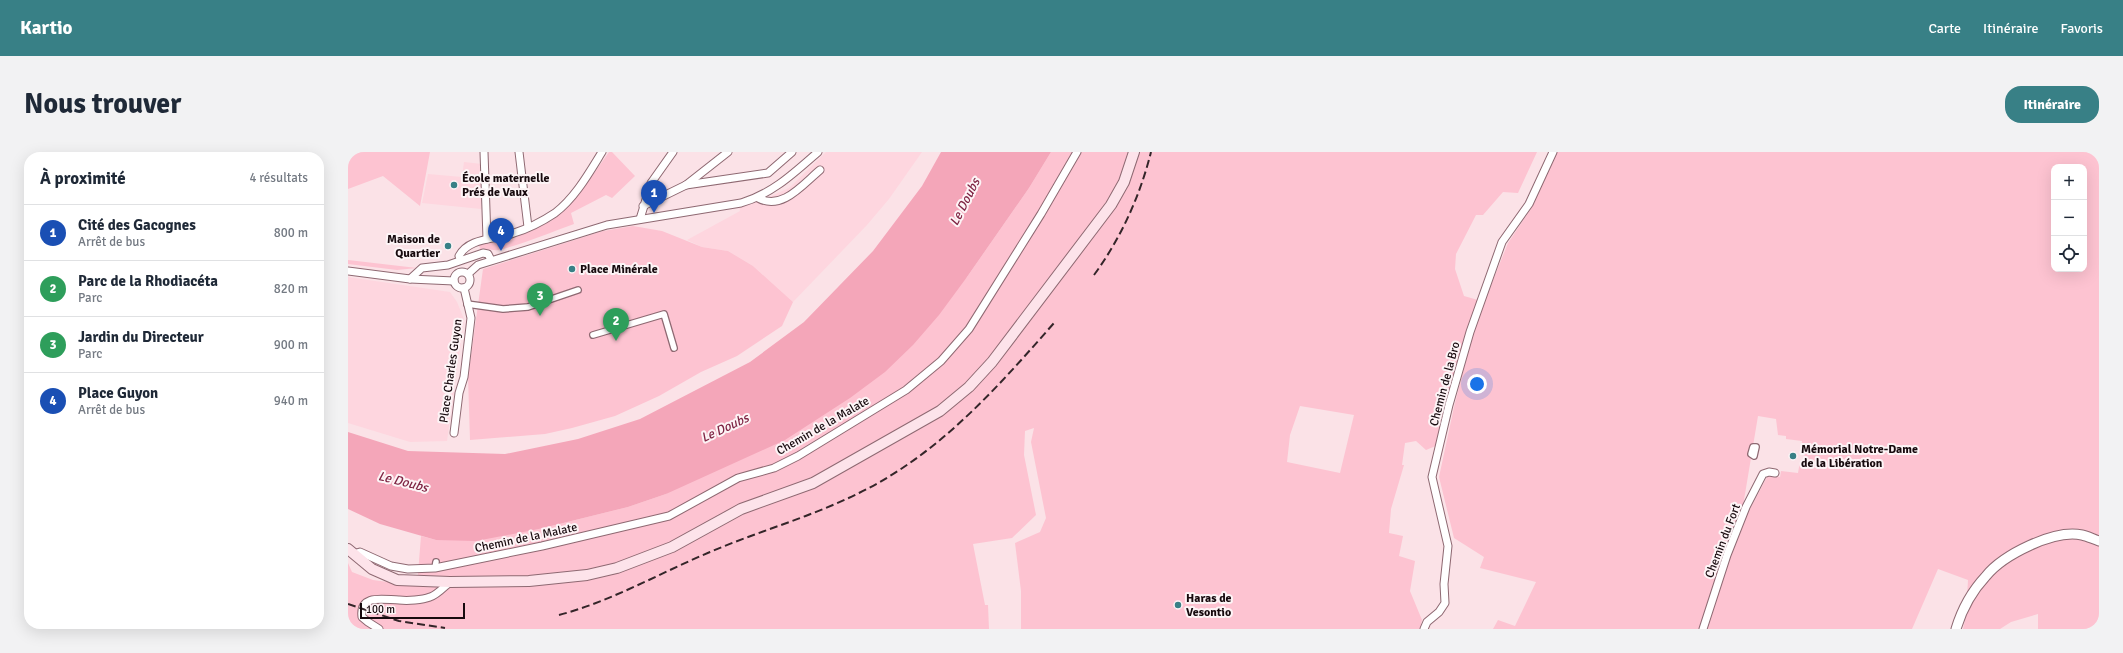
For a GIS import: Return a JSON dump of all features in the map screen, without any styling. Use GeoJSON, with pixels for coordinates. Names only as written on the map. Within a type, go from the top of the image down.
{"type":"FeatureCollection","features":[{"type":"Feature","properties":{"kind":"main road"},"geometry":{"type":"LineString","coordinates":[[350,551],[372,569],[397,580],[450,582],[551,580],[587,576],[632,564],[672,547],[741,509],[813,483],[926,421],[957,397],[992,362],[1111,206],[1124,182],[1134,152]]}},
{"type":"Feature","properties":{"kind":"street"},"geometry":{"type":"LineString","coordinates":[[484,152],[487,239]]}},
{"type":"Feature","properties":{"kind":"street"},"geometry":{"type":"LineString","coordinates":[[519,152],[528,227]]}},
{"type":"Feature","properties":{"kind":"street"},"geometry":{"type":"LineString","coordinates":[[460,259],[459,256],[461,253],[471,244],[487,239],[514,234],[555,212],[566,203],[587,176],[602,152]]}},
{"type":"Feature","properties":{"kind":"street"},"geometry":{"type":"LineString","coordinates":[[640,220],[651,183],[673,152]]}},
{"type":"Feature","properties":{"kind":"street"},"geometry":{"type":"LineString","coordinates":[[643,206],[686,185],[728,152]]}},
{"type":"Feature","properties":{"kind":"street"},"geometry":{"type":"LineString","coordinates":[[468,274],[478,265],[491,260],[607,225],[758,198],[790,177],[818,152]]}},
{"type":"Feature","properties":{"kind":"street","name":"Chemin de la Malate"},"geometry":{"type":"LineString","coordinates":[[350,551],[360,552],[399,568],[436,565],[542,546],[669,516],[738,478],[774,468],[798,456],[906,390],[942,361],[969,329],[1042,214],[1077,152]]}},
{"type":"Feature","properties":{"kind":"street","name":"Chemin de la Bro"},"geometry":{"type":"LineString","coordinates":[[1424,629],[1427,622],[1439,612],[1445,603],[1444,584],[1448,546],[1432,477],[1449,405],[1470,332],[1502,242],[1529,204],[1553,152]]}},
{"type":"Feature","properties":{"kind":"street"},"geometry":{"type":"LineString","coordinates":[[686,185],[768,174],[790,153]]}},
{"type":"Feature","properties":{"kind":"street"},"geometry":{"type":"LineString","coordinates":[[758,198],[768,202],[775,202],[787,198],[820,170]]}},
{"type":"Feature","properties":{"kind":"street"},"geometry":{"type":"LineString","coordinates":[[410,279],[422,268],[448,265],[460,259],[486,253],[491,260]]}},
{"type":"Feature","properties":{"kind":"street"},"geometry":{"type":"LineString","coordinates":[[348,271],[410,279],[454,281]]}},
{"type":"Feature","properties":{"kind":"street"},"geometry":{"type":"LineString","coordinates":[[454,281],[460,272],[468,274]]}},
{"type":"Feature","properties":{"kind":"street"},"geometry":{"type":"LineString","coordinates":[[454,281],[459,288],[464,288],[470,284],[468,274]]}},
{"type":"Feature","properties":{"kind":"street","name":"Place Charles Guyon"},"geometry":{"type":"LineString","coordinates":[[454,433],[459,393],[464,377],[471,318],[464,288]]}},
{"type":"Feature","properties":{"kind":"street"},"geometry":{"type":"LineString","coordinates":[[467,304],[503,309],[528,307],[578,290]]}},
{"type":"Feature","properties":{"kind":"street"},"geometry":{"type":"LineString","coordinates":[[593,335],[664,314],[674,348]]}},
{"type":"Feature","properties":{"kind":"street","name":"Chemin du Fort"},"geometry":{"type":"LineString","coordinates":[[1703,629],[1738,529],[1763,474],[1769,472],[1775,473]]}},
{"type":"Feature","properties":{"kind":"street"},"geometry":{"type":"LineString","coordinates":[[1956,629],[1960,616],[1972,594],[1997,565],[2034,544],[2053,537],[2081,534],[2099,541]]}},
{"type":"Feature","properties":{"kind":"street"},"geometry":{"type":"LineString","coordinates":[[380,629],[362,617],[363,607],[369,600],[377,598],[402,600],[431,597],[450,582]]}},
{"type":"Feature","properties":{"kind":"shaded area"},"geometry":{"type":"Polygon","coordinates":[[[348,152],[430,152],[420,206],[383,176],[348,189],[348,152]]]}},
{"type":"Feature","properties":{"kind":"shaded area"},"geometry":{"type":"Polygon","coordinates":[[[609,152],[612,152],[635,176],[612,198],[606,195],[571,213],[574,224],[508,248],[496,250],[480,249],[479,245],[510,240],[551,221],[577,197],[609,152]]]}},
{"type":"Feature","properties":{"kind":"shaded area"},"geometry":{"type":"Polygon","coordinates":[[[826,152],[922,152],[889,199],[867,225],[793,302],[753,266],[728,251],[702,247],[687,240],[740,211],[739,207],[789,188],[826,152]]]}},
{"type":"Feature","properties":{"kind":"shaded area"},"geometry":{"type":"Polygon","coordinates":[[[1051,152],[1537,152],[1518,193],[1503,192],[1483,215],[1476,215],[1456,254],[1455,269],[1464,296],[1478,300],[1468,326],[1438,445],[1426,450],[1416,441],[1405,443],[1402,465],[1404,465],[1391,509],[1389,533],[1403,536],[1399,556],[1415,561],[1410,591],[1422,620],[1420,629],[1021,629],[1021,591],[1015,543],[1040,532],[1046,518],[1031,442],[1034,428],[1025,431],[1024,455],[1036,515],[1012,538],[973,544],[985,605],[988,605],[989,629],[348,629],[348,563],[352,572],[373,580],[417,586],[421,536],[436,540],[539,529],[628,507],[666,494],[967,277],[1029,188],[1051,152]],[[1300,406],[1290,435],[1287,462],[1340,473],[1354,415],[1300,406]]]}},
{"type":"Feature","properties":{"kind":"shaded area"},"geometry":{"type":"Polygon","coordinates":[[[1557,152],[2099,152],[2099,629],[2038,629],[2038,614],[2011,622],[2000,629],[1963,629],[1966,616],[1968,580],[1938,569],[1912,629],[1493,629],[1498,620],[1515,626],[1536,582],[1480,568],[1484,557],[1454,538],[1439,477],[1454,407],[1475,325],[1508,243],[1532,207],[1557,152]],[[1758,416],[1743,506],[1750,509],[1767,477],[1770,475],[1780,477],[1781,471],[1798,473],[1800,461],[1804,461],[1806,457],[1801,452],[1802,441],[1786,439],[1786,436],[1778,435],[1776,419],[1758,416]]]}},
{"type":"Feature","properties":{"kind":"shaded area","name":"École maternelle Prés de Vaux"},"geometry":{"type":"Polygon","coordinates":[[[464,162],[482,164],[481,209],[422,203],[428,174],[462,177],[464,162]]]}},
{"type":"Feature","properties":{"kind":"shaded area"},"geometry":{"type":"Polygon","coordinates":[[[633,226],[662,231],[702,247],[728,251],[753,266],[793,302],[782,326],[737,356],[701,372],[659,396],[615,416],[545,434],[470,440],[468,377],[483,269],[603,231],[633,226]]]}},
{"type":"Feature","properties":{"kind":"shaded area"},"geometry":{"type":"Polygon","coordinates":[[[348,260],[417,268],[397,270],[348,264],[348,260]]]}},
{"type":"Feature","properties":{"kind":"shaded area"},"geometry":{"type":"Polygon","coordinates":[[[348,277],[450,292],[457,302],[464,319],[447,441],[410,442],[348,423],[348,277]]]}},
{"type":"Feature","properties":{"kind":"water","name":"Le Doubs"},"geometry":{"type":"Polygon","coordinates":[[[941,152],[1051,152],[1029,188],[967,277],[939,315],[913,345],[885,372],[850,398],[785,440],[666,494],[628,507],[539,529],[476,541],[436,540],[380,524],[348,509],[348,432],[408,451],[505,454],[578,439],[640,419],[750,362],[804,322],[873,251],[922,186],[941,152]]]}},
{"type":"Feature","properties":{"kind":"railway"},"geometry":{"type":"LineString","coordinates":[[1094,275],[1113,246],[1128,216],[1141,185],[1151,152]]}},
{"type":"Feature","properties":{"kind":"railway"},"geometry":{"type":"LineString","coordinates":[[559,615],[598,602],[691,560],[747,537],[841,502],[888,477],[915,459],[965,418],[988,396],[1054,323]]}},
{"type":"Feature","properties":{"kind":"railway"},"geometry":{"type":"LineString","coordinates":[[348,604],[399,621],[445,628]]}},
{"type":"Feature","properties":{"kind":"place","name":"École maternelle Prés de Vaux"},"geometry":{"type":"Point","coordinates":[454,185]}},
{"type":"Feature","properties":{"kind":"place","name":"Cité des Gacognes"},"geometry":{"type":"Point","coordinates":[654,213]}},
{"type":"Feature","properties":{"kind":"place","name":"Maison de Quartier"},"geometry":{"type":"Point","coordinates":[448,246]}},
{"type":"Feature","properties":{"kind":"place","name":"Place Guyon"},"geometry":{"type":"Point","coordinates":[501,251]}},
{"type":"Feature","properties":{"kind":"place","name":"Place Minérale"},"geometry":{"type":"Point","coordinates":[572,269]}},
{"type":"Feature","properties":{"kind":"place","name":"Jardin du Directeur"},"geometry":{"type":"Point","coordinates":[540,316]}},
{"type":"Feature","properties":{"kind":"place","name":"Parc de la Rhodiacéta"},"geometry":{"type":"Point","coordinates":[616,341]}},
{"type":"Feature","properties":{"kind":"place","name":"Mémorial Notre-Dame de la Libération"},"geometry":{"type":"Point","coordinates":[1793,456]}},
{"type":"Feature","properties":{"kind":"place","name":"Haras de Vesontio"},"geometry":{"type":"Point","coordinates":[1178,605]}}]}
